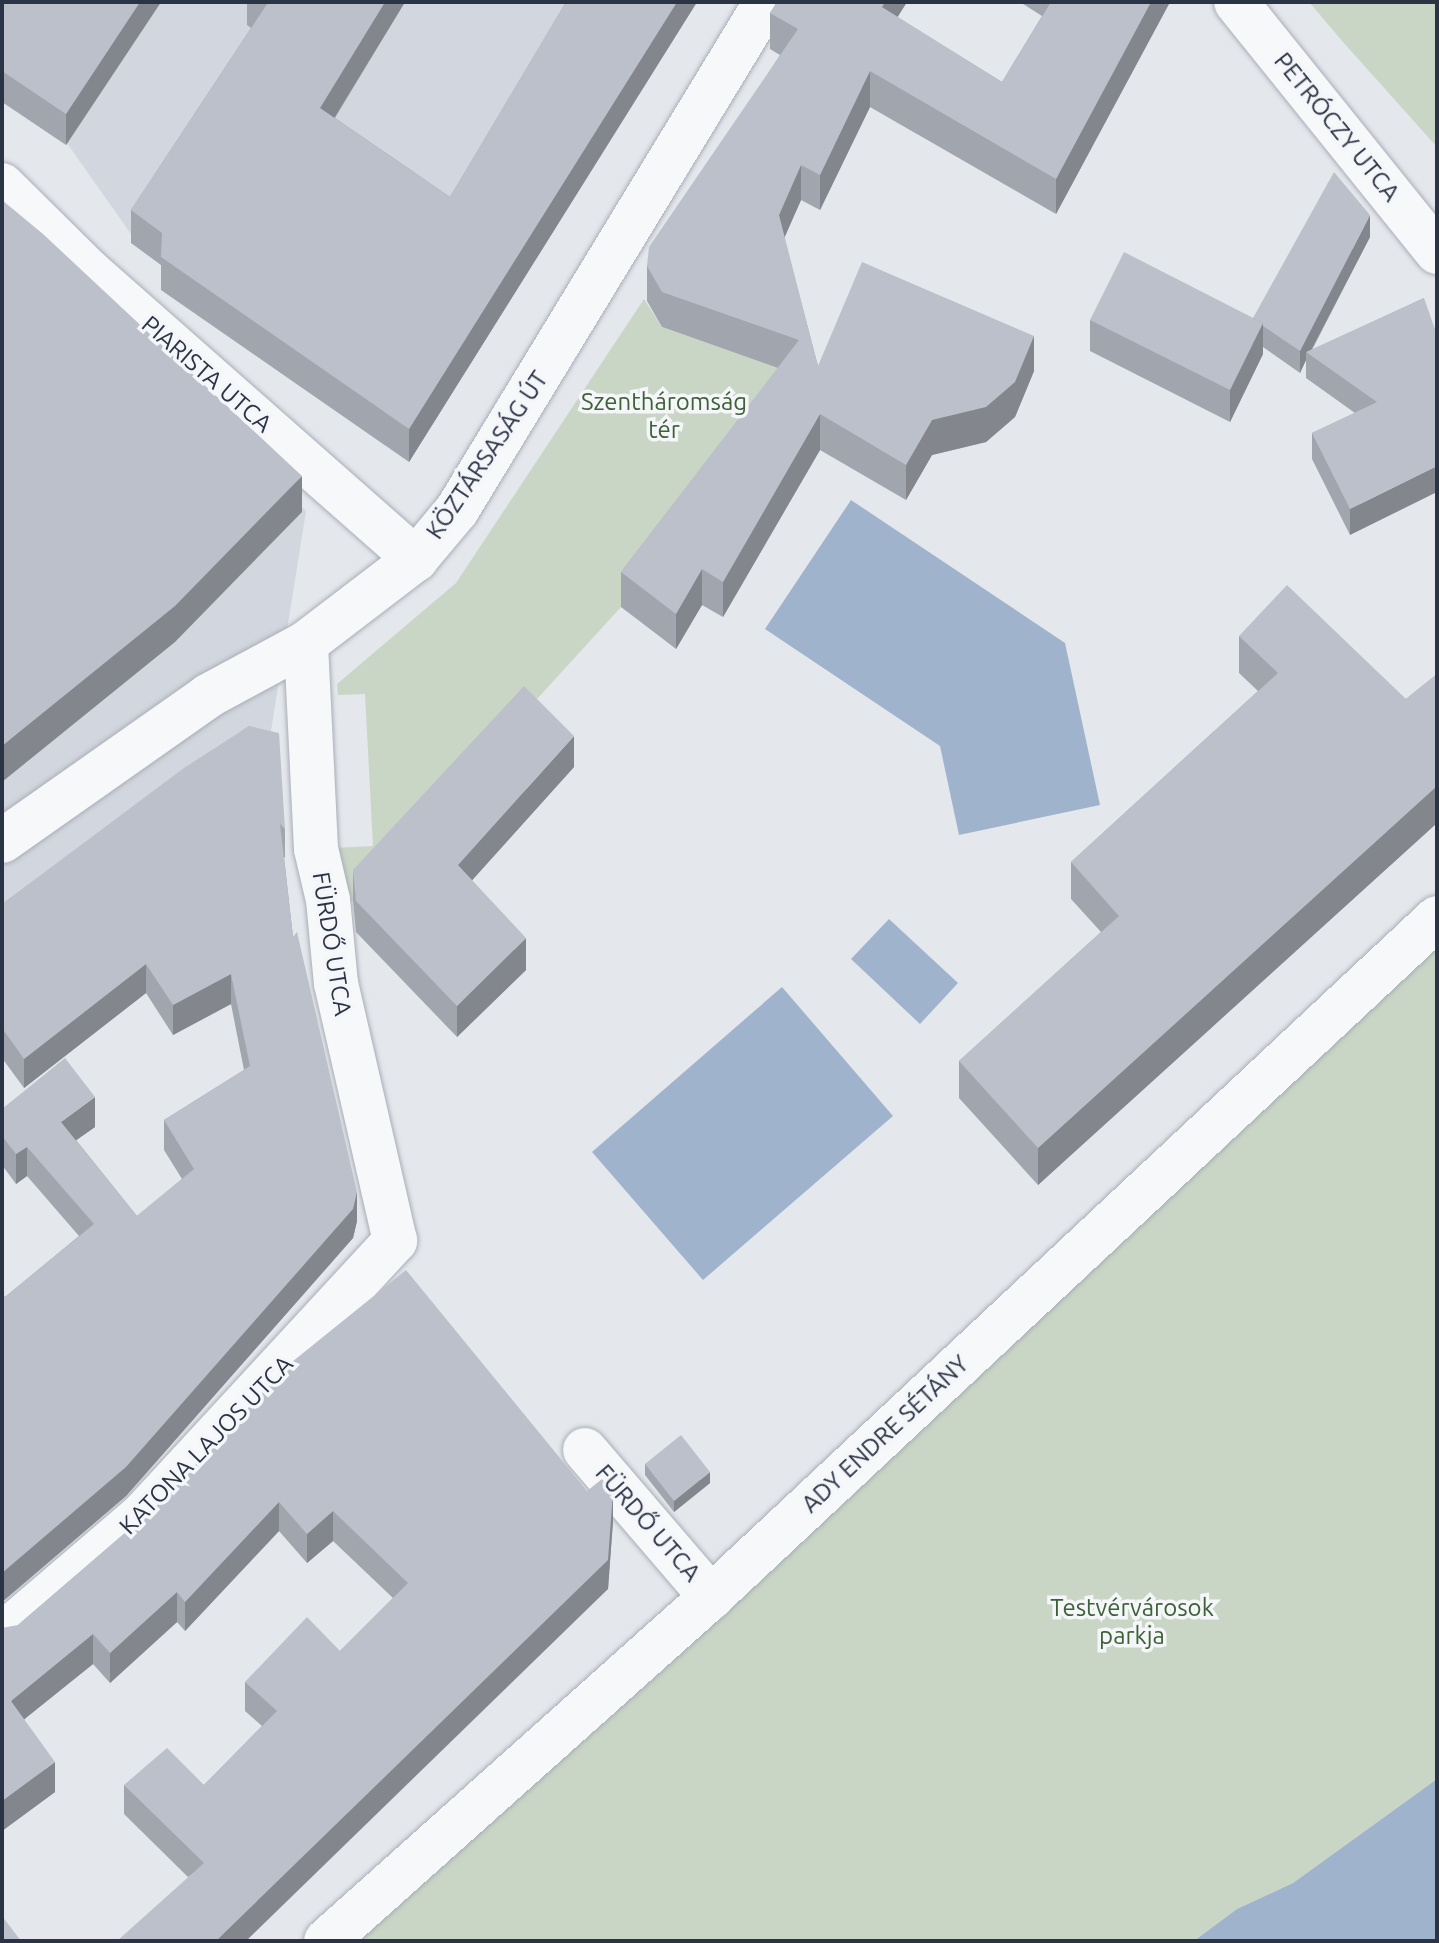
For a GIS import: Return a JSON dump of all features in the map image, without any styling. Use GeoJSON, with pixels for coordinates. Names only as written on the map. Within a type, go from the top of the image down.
{"type":"FeatureCollection","features":[{"type":"Feature","properties":{"kind":"street","name":"KÖZTÁRSASÁG ÚT"},"geometry":{"type":"LineString","coordinates":[[2,841],[208,696],[306,643],[416,559],[457,510],[766,2]]}},
{"type":"Feature","properties":{"kind":"street","name":"PETRÓCZY UTCA"},"geometry":{"type":"LineString","coordinates":[[1236,2],[1437,252]]}},
{"type":"Feature","properties":{"kind":"street","name":"PIARISTA UTCA"},"geometry":{"type":"LineString","coordinates":[[2,185],[89,271],[416,559]]}},
{"type":"Feature","properties":{"kind":"street","name":"FÜRDŐ UTCA"},"geometry":{"type":"LineString","coordinates":[[306,643],[316,849],[328,900],[336,984],[395,1241]]}},
{"type":"Feature","properties":{"kind":"street","name":"ADY ENDRE SÉTÁNY"},"geometry":{"type":"LineString","coordinates":[[326,1941],[711,1597],[1437,918]]}},
{"type":"Feature","properties":{"kind":"street","name":"KATONA LAJOS UTCA"},"geometry":{"type":"LineString","coordinates":[[10,1614],[143,1514],[395,1241]]}},
{"type":"Feature","properties":{"kind":"street","name":"FÜRDŐ UTCA"},"geometry":{"type":"LineString","coordinates":[[585,1450],[711,1597]]}},
{"type":"Feature","properties":{"kind":"shaded area"},"geometry":{"type":"Polygon","coordinates":[[[2,2],[694,2],[520,285],[167,262],[131,234],[64,139],[2,2]]]}},
{"type":"Feature","properties":{"kind":"shaded area"},"geometry":{"type":"Polygon","coordinates":[[[256,465],[306,511],[257,819],[2,1014],[2,660],[256,465]]]}},
{"type":"Feature","properties":{"kind":"green space"},"geometry":{"type":"Polygon","coordinates":[[[1309,2],[1437,2],[1437,147],[1343,42],[1309,2]]]}},
{"type":"Feature","properties":{"kind":"green space","name":"Szentháromság tér"},"geometry":{"type":"Polygon","coordinates":[[[644,299],[662,327],[799,375],[621,607],[340,915],[316,849],[373,846],[365,694],[338,695],[337,684],[456,583],[644,299]]]}},
{"type":"Feature","properties":{"kind":"green space","name":"Testvérvárosok parkja"},"geometry":{"type":"Polygon","coordinates":[[[1437,918],[1437,1779],[1293,1883],[1237,1909],[1194,1941],[326,1941],[1437,918]]]}},
{"type":"Feature","properties":{"kind":"water"},"geometry":{"type":"Polygon","coordinates":[[[851,500],[1065,643],[1100,805],[959,835],[940,746],[765,629],[851,500]]]}},
{"type":"Feature","properties":{"kind":"water"},"geometry":{"type":"Polygon","coordinates":[[[889,919],[958,983],[920,1024],[851,959],[889,919]]]}},
{"type":"Feature","properties":{"kind":"water"},"geometry":{"type":"Polygon","coordinates":[[[782,987],[893,1116],[703,1280],[592,1152],[782,987]]]}},
{"type":"Feature","properties":{"kind":"water"},"geometry":{"type":"Polygon","coordinates":[[[1437,1779],[1437,1941],[1194,1941],[1237,1909],[1293,1883],[1437,1779]]]}},
{"type":"Feature","properties":{"kind":"building"},"geometry":{"type":"Polygon","coordinates":[[[2,2],[140,2],[66,114],[2,71],[2,2]]]}},
{"type":"Feature","properties":{"kind":"building"},"geometry":{"type":"Polygon","coordinates":[[[263,2],[385,2],[320,108],[450,197],[566,2],[677,2],[409,429],[161,257],[162,233],[131,210],[267,4],[263,2]]]}},
{"type":"Feature","properties":{"kind":"building"},"geometry":{"type":"Polygon","coordinates":[[[777,2],[885,2],[882,7],[1002,82],[1051,2],[1151,2],[1056,179],[870,71],[820,175],[801,165],[779,215],[818,366],[862,262],[1034,336],[1015,382],[986,407],[932,420],[906,465],[820,414],[723,582],[702,569],[676,614],[621,572],[799,340],[662,292],[647,266],[649,247],[798,29],[770,13],[777,2]]]}},
{"type":"Feature","properties":{"kind":"building"},"geometry":{"type":"Polygon","coordinates":[[[1334,172],[1370,215],[1300,351],[1253,318],[1334,172]]]}},
{"type":"Feature","properties":{"kind":"building"},"geometry":{"type":"Polygon","coordinates":[[[2,200],[43,234],[302,476],[175,606],[2,746],[2,200]]]}},
{"type":"Feature","properties":{"kind":"building"},"geometry":{"type":"Polygon","coordinates":[[[1124,252],[1263,323],[1230,390],[1090,320],[1124,252]]]}},
{"type":"Feature","properties":{"kind":"building"},"geometry":{"type":"Polygon","coordinates":[[[1424,298],[1437,335],[1437,466],[1350,509],[1312,433],[1377,402],[1306,352],[1424,298]]]}},
{"type":"Feature","properties":{"kind":"building"},"geometry":{"type":"Polygon","coordinates":[[[1287,585],[1406,699],[1437,674],[1437,786],[1038,1148],[959,1061],[1119,916],[1071,862],[1278,673],[1239,636],[1287,585]]]}},
{"type":"Feature","properties":{"kind":"building"},"geometry":{"type":"Polygon","coordinates":[[[524,686],[574,736],[458,865],[526,938],[457,1006],[356,901],[353,870],[524,686]]]}},
{"type":"Feature","properties":{"kind":"building"},"geometry":{"type":"Polygon","coordinates":[[[249,726],[279,733],[285,829],[280,824],[293,937],[297,932],[357,1192],[353,1209],[126,1467],[2,1573],[2,1293],[5,1297],[94,1224],[27,1147],[16,1154],[2,1136],[2,1109],[65,1058],[95,1097],[61,1122],[137,1216],[194,1169],[164,1120],[250,1066],[231,974],[173,1005],[146,964],[24,1059],[2,1028],[2,904],[184,768],[249,726]]]}},
{"type":"Feature","properties":{"kind":"building"},"geometry":{"type":"Polygon","coordinates":[[[406,1270],[587,1491],[602,1479],[613,1492],[608,1560],[216,1941],[117,1941],[204,1863],[124,1785],[167,1748],[204,1785],[277,1711],[245,1682],[307,1617],[340,1651],[408,1583],[333,1511],[307,1534],[279,1502],[185,1602],[177,1592],[110,1653],[93,1634],[11,1701],[55,1762],[2,1801],[2,1628],[18,1625],[161,1502],[287,1366],[406,1270]]]}},
{"type":"Feature","properties":{"kind":"building"},"geometry":{"type":"Polygon","coordinates":[[[681,1435],[710,1472],[674,1501],[645,1464],[681,1435]]]}},
{"type":"Feature","properties":{"kind":"building"},"geometry":{"type":"Polygon","coordinates":[[[2,1916],[21,1941],[2,1941],[2,1916]]]}}]}
